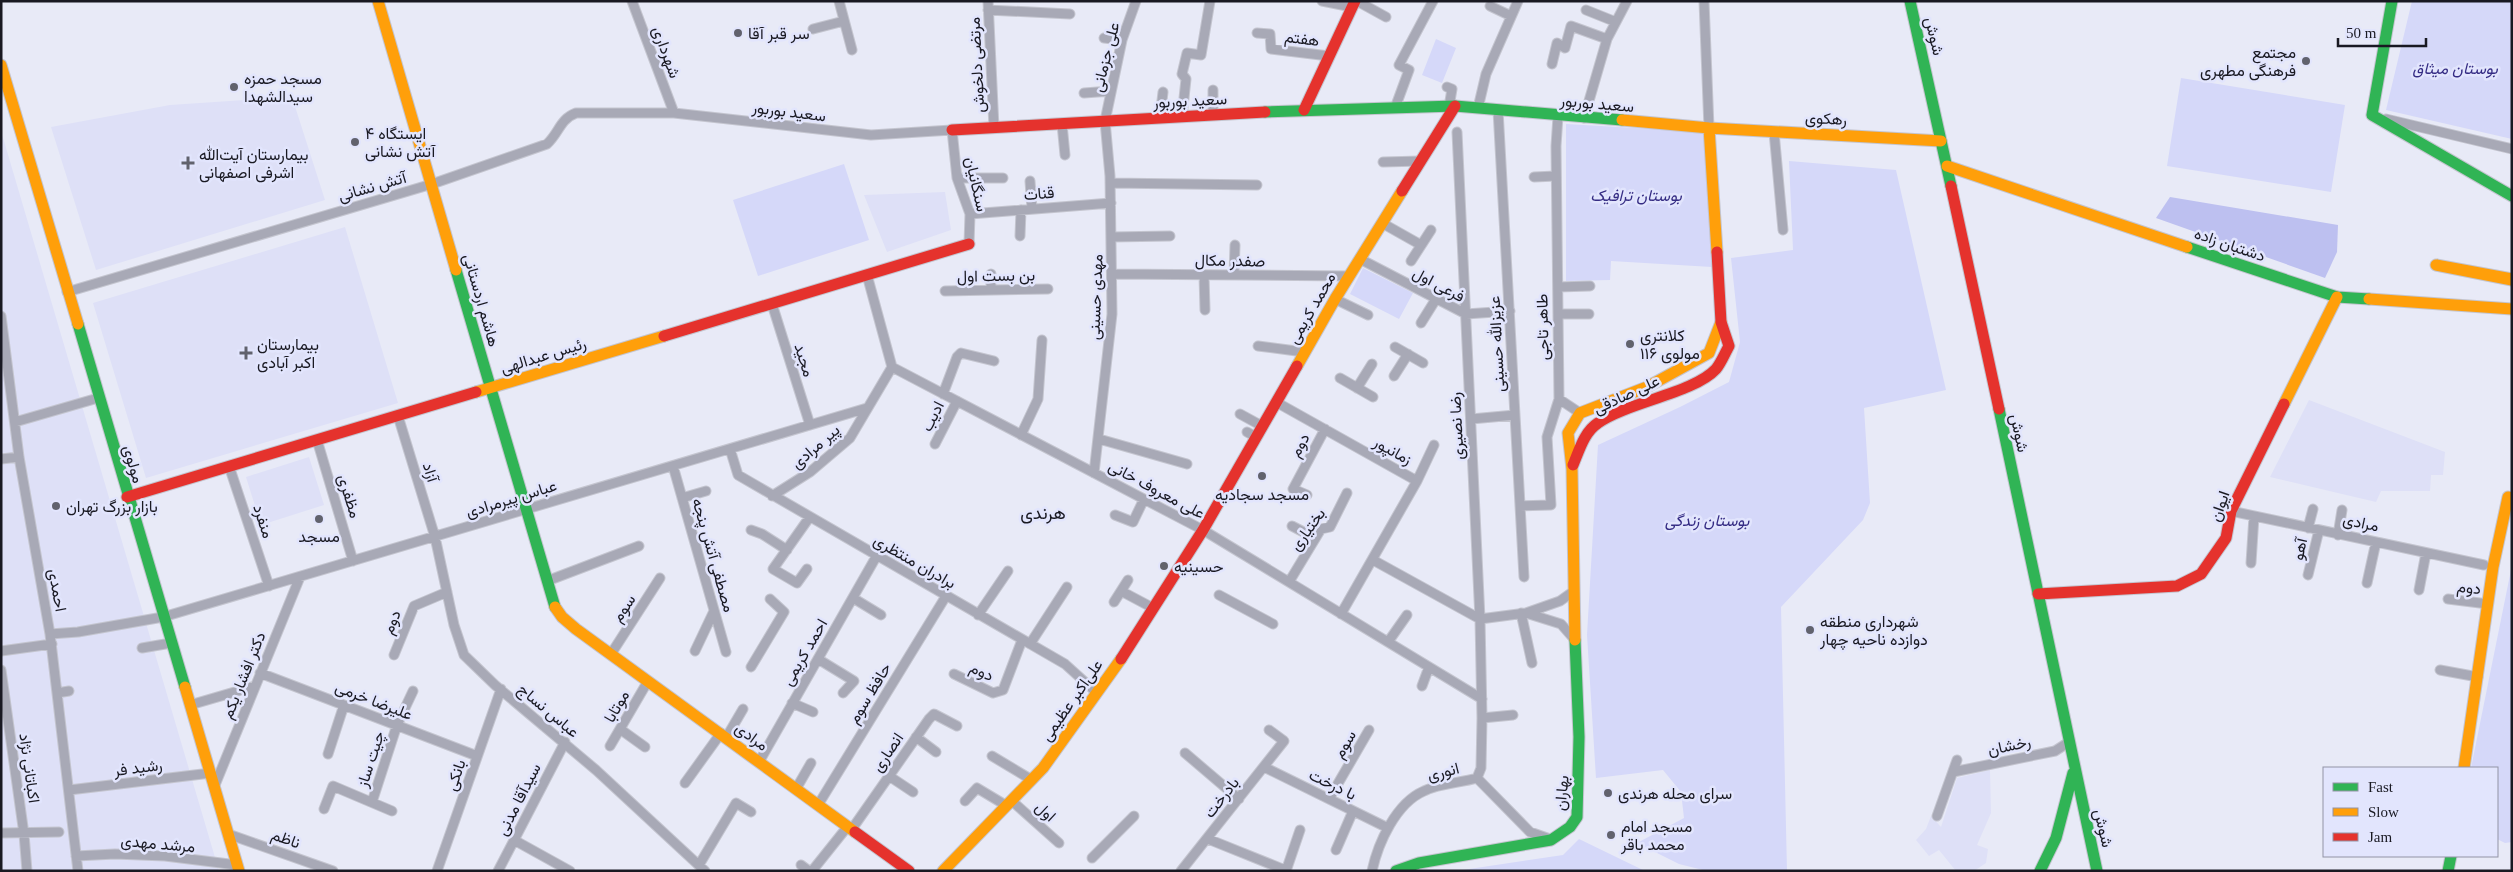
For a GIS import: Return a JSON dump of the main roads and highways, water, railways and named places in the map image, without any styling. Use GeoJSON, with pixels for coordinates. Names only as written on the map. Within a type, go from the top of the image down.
{"type":"FeatureCollection","features":[{"type":"Feature","properties":{"kind":"place","name":"سر قبر آقا"},"geometry":{"type":"Point","coordinates":[738,33]}},
{"type":"Feature","properties":{"kind":"place","name":"مجتمع فرهنگی مطهری"},"geometry":{"type":"Point","coordinates":[2306,61]}},
{"type":"Feature","properties":{"kind":"place","name":"مسجد حمزه سیدالشهدا"},"geometry":{"type":"Point","coordinates":[234,87]}},
{"type":"Feature","properties":{"kind":"place","name":"ایستگاه ۴ آتش نشانی"},"geometry":{"type":"Point","coordinates":[355,142]}},
{"type":"Feature","properties":{"kind":"place","name":"بیمارستان آیت‌الله اشرفی اصفهانی"},"geometry":{"type":"Point","coordinates":[188,163]}},
{"type":"Feature","properties":{"kind":"place","name":"کلانتری ۱۱۶ مولوی"},"geometry":{"type":"Point","coordinates":[1630,344]}},
{"type":"Feature","properties":{"kind":"place","name":"بیمارستان اکبر آبادی"},"geometry":{"type":"Point","coordinates":[246,353]}},
{"type":"Feature","properties":{"kind":"place","name":"مسجد سجادیه"},"geometry":{"type":"Point","coordinates":[1262,476]}},
{"type":"Feature","properties":{"kind":"place","name":"بازار بزرگ تهران"},"geometry":{"type":"Point","coordinates":[56,506]}},
{"type":"Feature","properties":{"kind":"place","name":"مسجد"},"geometry":{"type":"Point","coordinates":[319,519]}},
{"type":"Feature","properties":{"kind":"place","name":"حسینیه"},"geometry":{"type":"Point","coordinates":[1164,566]}},
{"type":"Feature","properties":{"kind":"place","name":"شهرداری منطقه دوازده ناحیه چهار"},"geometry":{"type":"Point","coordinates":[1810,630]}},
{"type":"Feature","properties":{"kind":"place","name":"سرای محله هرندی"},"geometry":{"type":"Point","coordinates":[1608,793]}},
{"type":"Feature","properties":{"kind":"place","name":"مسجد امام محمد باقر"},"geometry":{"type":"Point","coordinates":[1611,835]}},
{"type":"Feature","properties":{"kind":"district","name":"هرندی"},"geometry":{"type":"Point","coordinates":[1043,513]}},
{"type":"Feature","properties":{"kind":"park label","name":"بوستان میثاق"},"geometry":{"type":"Point","coordinates":[2455,68]}},
{"type":"Feature","properties":{"kind":"park label","name":"بوستان ترافیک"},"geometry":{"type":"Point","coordinates":[1636,195]}},
{"type":"Feature","properties":{"kind":"park label","name":"بوستان زندگی"},"geometry":{"type":"Point","coordinates":[1707,520]}}]}
